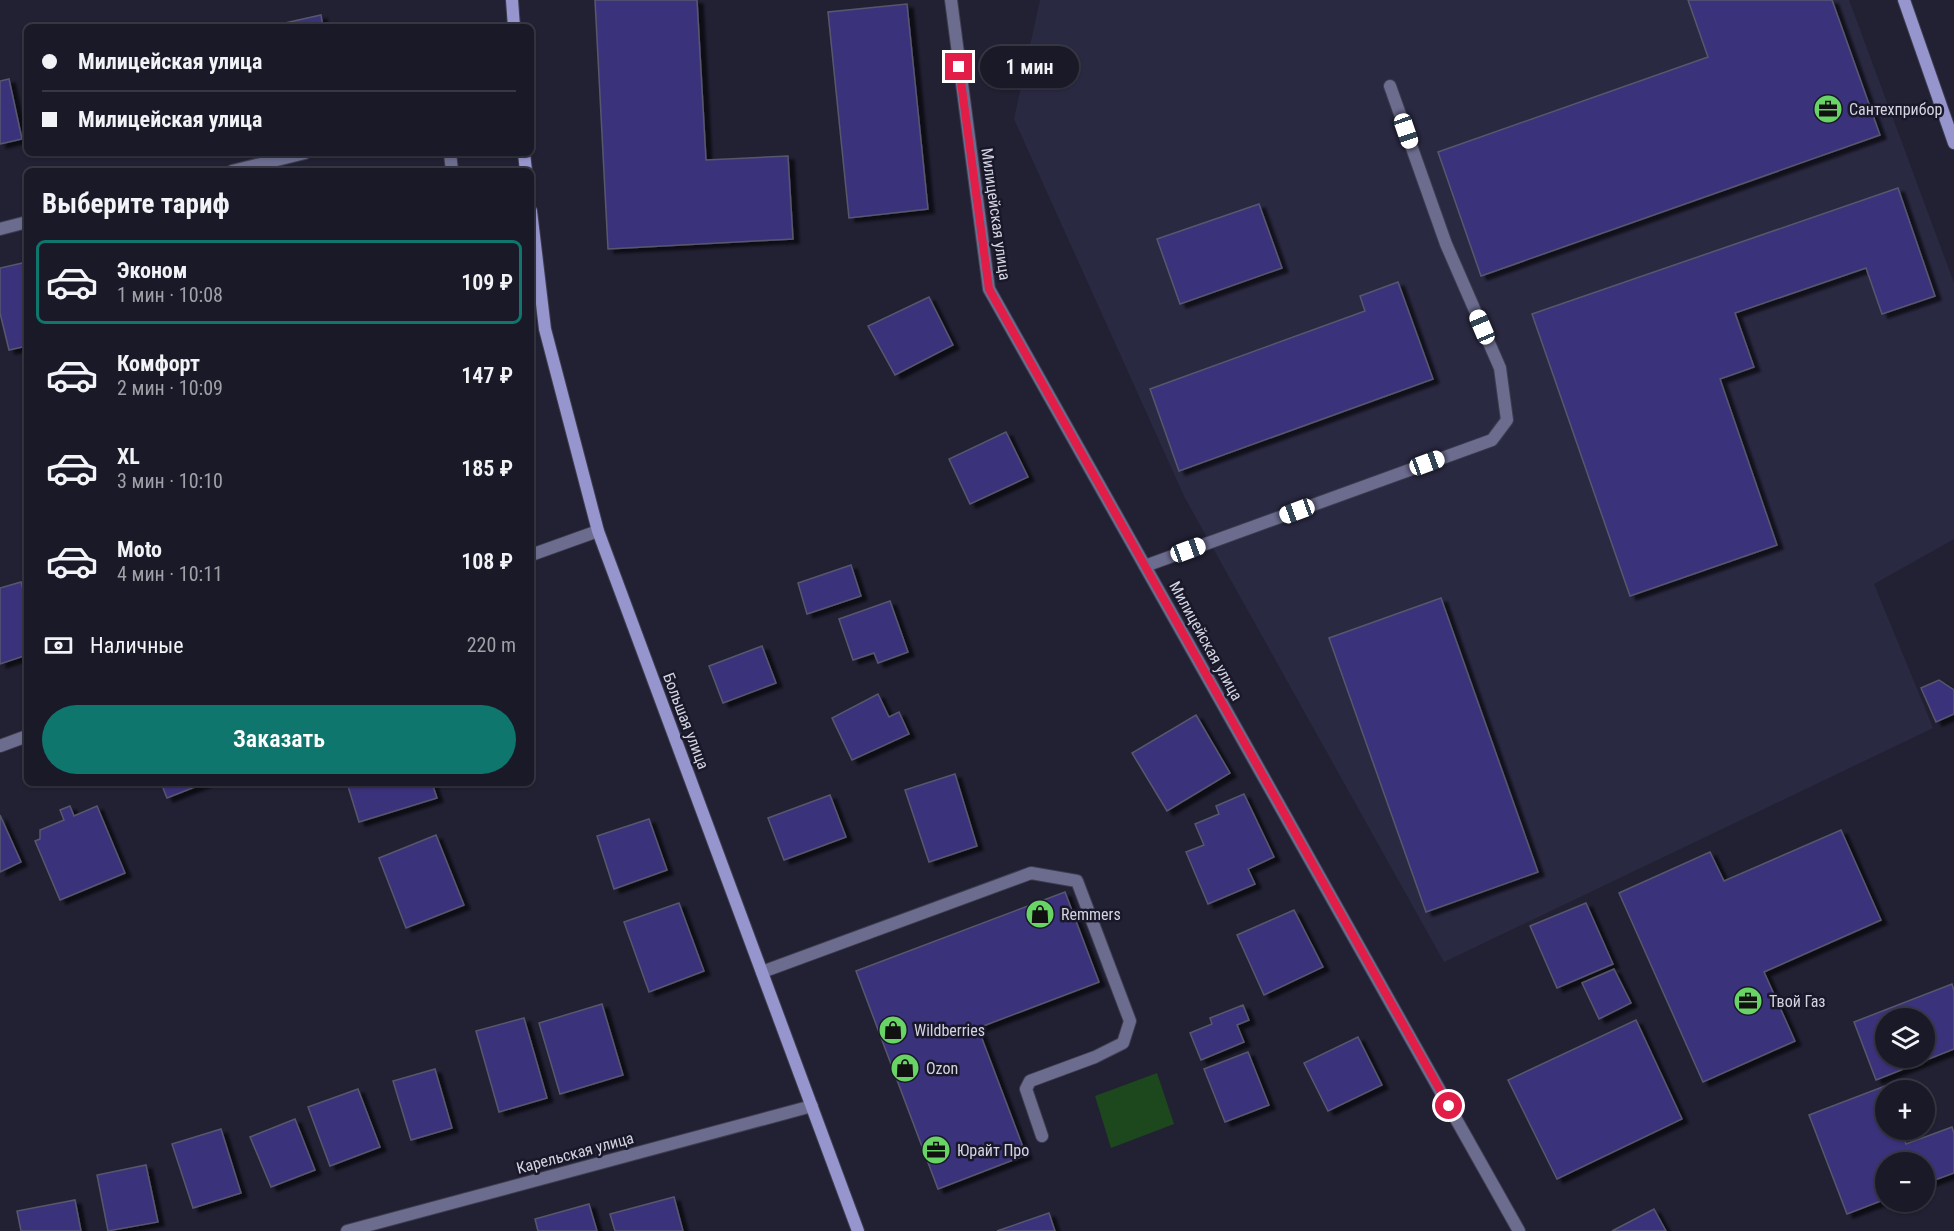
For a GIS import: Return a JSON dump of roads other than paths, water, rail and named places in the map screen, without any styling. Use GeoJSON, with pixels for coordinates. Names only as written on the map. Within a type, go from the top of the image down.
{"type":"FeatureCollection","features":[{"type":"Feature","properties":{"kind":"street"},"geometry":{"type":"LineString","coordinates":[[512,0],[514,24]]}},
{"type":"Feature","properties":{"kind":"street","name":"Милицейская улица"},"geometry":{"type":"LineString","coordinates":[[951,0],[989,289],[1519,1231]]}},
{"type":"Feature","properties":{"kind":"street"},"geometry":{"type":"LineString","coordinates":[[1904,0],[1954,143]]}},
{"type":"Feature","properties":{"kind":"street"},"geometry":{"type":"LineString","coordinates":[[1145,566],[1492,440],[1507,420],[1500,368],[1446,244],[1390,86]]}},
{"type":"Feature","properties":{"kind":"street"},"geometry":{"type":"LineString","coordinates":[[244,168],[293,156]]}},
{"type":"Feature","properties":{"kind":"street"},"geometry":{"type":"LineString","coordinates":[[0,229],[24,223]]}},
{"type":"Feature","properties":{"kind":"street","name":"Большая улица"},"geometry":{"type":"LineString","coordinates":[[534,236],[545,329],[598,531],[858,1231]]}},
{"type":"Feature","properties":{"kind":"street"},"geometry":{"type":"LineString","coordinates":[[534,554],[598,531]]}},
{"type":"Feature","properties":{"kind":"street"},"geometry":{"type":"LineString","coordinates":[[0,746],[24,737]]}},
{"type":"Feature","properties":{"kind":"street"},"geometry":{"type":"LineString","coordinates":[[762,972],[1031,873],[1077,881],[1130,1022],[1123,1043],[1095,1057],[1030,1081],[1026,1089],[1042,1136]]}},
{"type":"Feature","properties":{"kind":"street","name":"Карельская улица"},"geometry":{"type":"LineString","coordinates":[[347,1231],[812,1106]]}},
{"type":"Feature","properties":{"kind":"place","name":"Сантехприбор"},"geometry":{"type":"Point","coordinates":[1828,109]}},
{"type":"Feature","properties":{"kind":"place","name":"Remmers"},"geometry":{"type":"Point","coordinates":[1040,914]}},
{"type":"Feature","properties":{"kind":"place","name":"Твой Газ"},"geometry":{"type":"Point","coordinates":[1748,1001]}},
{"type":"Feature","properties":{"kind":"place","name":"Wildberries"},"geometry":{"type":"Point","coordinates":[893,1030]}},
{"type":"Feature","properties":{"kind":"place","name":"Ozon"},"geometry":{"type":"Point","coordinates":[905,1068]}},
{"type":"Feature","properties":{"kind":"place","name":"Юрайт Про"},"geometry":{"type":"Point","coordinates":[936,1150]}}]}
